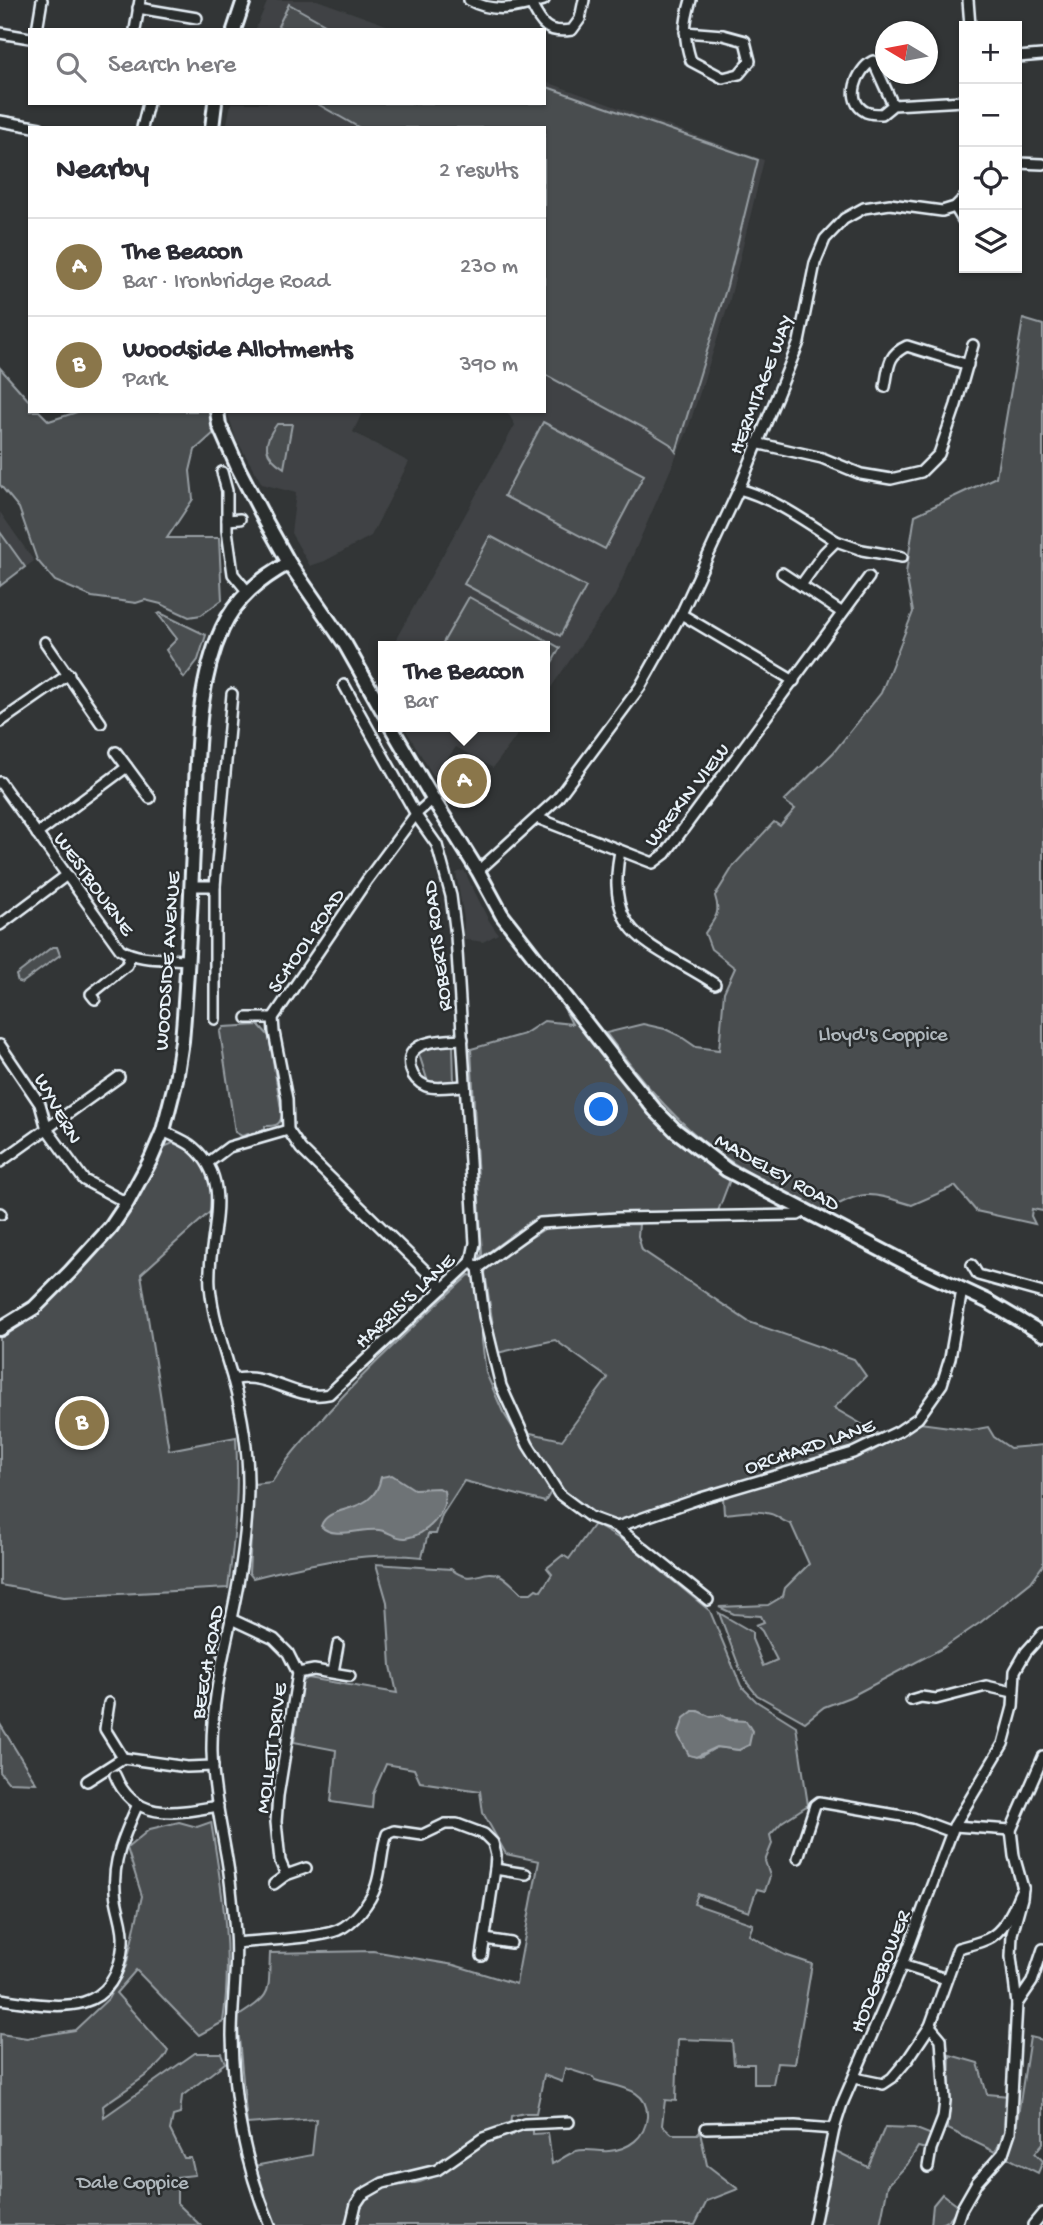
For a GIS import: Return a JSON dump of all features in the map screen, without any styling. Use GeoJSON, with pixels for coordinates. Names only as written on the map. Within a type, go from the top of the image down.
{"type":"FeatureCollection","features":[{"type":"Feature","properties":{"kind":"main road"},"geometry":{"type":"LineString","coordinates":[[235,28],[244,0]]}},
{"type":"Feature","properties":{"kind":"main road"},"geometry":{"type":"LineString","coordinates":[[212,126],[215,105]]}},
{"type":"Feature","properties":{"kind":"main road"},"geometry":{"type":"LineString","coordinates":[[217,413],[219,425],[237,468],[289,563],[345,644],[378,704]]}},
{"type":"Feature","properties":{"kind":"main road","name":"WOODSIDE AVENUE"},"geometry":{"type":"LineString","coordinates":[[0,1329],[34,1308],[111,1227],[151,1159],[163,1131],[176,1080],[182,1041],[198,738],[204,685],[223,627],[240,598],[266,576],[289,563]]}},
{"type":"Feature","properties":{"kind":"main road","name":"MADELEY ROAD"},"geometry":{"type":"LineString","coordinates":[[394,732],[502,915],[655,1110],[684,1137],[727,1170],[916,1268],[1014,1315],[1043,1334]]}},
{"type":"Feature","properties":{"kind":"street"},"geometry":{"type":"LineString","coordinates":[[37,28],[41,0]]}},
{"type":"Feature","properties":{"kind":"street"},"geometry":{"type":"LineString","coordinates":[[469,0],[478,5],[502,10],[544,0]]}},
{"type":"Feature","properties":{"kind":"street"},"geometry":{"type":"LineString","coordinates":[[531,4],[541,24],[557,32],[572,30],[580,19],[584,0]]}},
{"type":"Feature","properties":{"kind":"street"},"geometry":{"type":"LineString","coordinates":[[685,32],[723,35],[745,41],[750,61],[739,75],[723,78],[691,61],[685,32],[684,24],[691,0]]}},
{"type":"Feature","properties":{"kind":"street"},"geometry":{"type":"LineString","coordinates":[[968,0],[970,21]]}},
{"type":"Feature","properties":{"kind":"street"},"geometry":{"type":"LineString","coordinates":[[135,28],[139,4],[197,18]]}},
{"type":"Feature","properties":{"kind":"street"},"geometry":{"type":"LineString","coordinates":[[0,33],[28,38]]}},
{"type":"Feature","properties":{"kind":"street"},"geometry":{"type":"LineString","coordinates":[[1022,57],[1042,55]]}},
{"type":"Feature","properties":{"kind":"street"},"geometry":{"type":"LineString","coordinates":[[893,104],[873,61],[864,66],[858,74],[855,97],[859,107],[868,113],[883,114],[893,104],[959,102]]}},
{"type":"Feature","properties":{"kind":"street"},"geometry":{"type":"LineString","coordinates":[[142,126],[148,105]]}},
{"type":"Feature","properties":{"kind":"street"},"geometry":{"type":"LineString","coordinates":[[0,121],[29,126]]}},
{"type":"Feature","properties":{"kind":"street"},"geometry":{"type":"LineString","coordinates":[[1022,163],[1043,164]]}},
{"type":"Feature","properties":{"kind":"street"},"geometry":{"type":"LineString","coordinates":[[959,203],[955,207],[959,214]]}},
{"type":"Feature","properties":{"kind":"street","name":"HERMITAGE WAY"},"geometry":{"type":"LineString","coordinates":[[739,489],[799,342],[817,257],[822,244],[834,228],[850,214],[870,206],[890,204],[937,212],[955,207]]}},
{"type":"Feature","properties":{"kind":"street"},"geometry":{"type":"LineString","coordinates":[[756,443],[822,458],[861,474],[891,479],[921,472],[939,454],[973,345]]}},
{"type":"Feature","properties":{"kind":"street"},"geometry":{"type":"LineString","coordinates":[[885,387],[896,351],[907,346],[968,365]]}},
{"type":"Feature","properties":{"kind":"street"},"geometry":{"type":"LineString","coordinates":[[222,472],[227,491],[233,574],[248,592]]}},
{"type":"Feature","properties":{"kind":"street"},"geometry":{"type":"LineString","coordinates":[[478,871],[557,799],[640,687],[681,614],[739,489],[758,494],[787,509],[836,541],[862,550],[902,557]]}},
{"type":"Feature","properties":{"kind":"street"},"geometry":{"type":"LineString","coordinates":[[227,520],[240,519]]}},
{"type":"Feature","properties":{"kind":"street"},"geometry":{"type":"LineString","coordinates":[[801,585],[836,541]]}},
{"type":"Feature","properties":{"kind":"street"},"geometry":{"type":"LineString","coordinates":[[782,573],[841,612]]}},
{"type":"Feature","properties":{"kind":"street","name":"WREKIN VIEW"},"geometry":{"type":"LineString","coordinates":[[537,818],[653,863],[665,854],[869,577]]}},
{"type":"Feature","properties":{"kind":"street"},"geometry":{"type":"LineString","coordinates":[[681,614],[794,681]]}},
{"type":"Feature","properties":{"kind":"street"},"geometry":{"type":"LineString","coordinates":[[46,642],[101,723]]}},
{"type":"Feature","properties":{"kind":"street"},"geometry":{"type":"LineString","coordinates":[[0,722],[69,674]]}},
{"type":"Feature","properties":{"kind":"street"},"geometry":{"type":"LineString","coordinates":[[344,685],[416,814]]}},
{"type":"Feature","properties":{"kind":"street"},"geometry":{"type":"LineString","coordinates":[[215,1019],[215,886],[232,694]]}},
{"type":"Feature","properties":{"kind":"street"},"geometry":{"type":"LineString","coordinates":[[116,752],[150,798]]}},
{"type":"Feature","properties":{"kind":"street"},"geometry":{"type":"LineString","coordinates":[[37,834],[127,767]]}},
{"type":"Feature","properties":{"kind":"street","name":"WESTBOURNE"},"geometry":{"type":"LineString","coordinates":[[0,782],[120,949],[130,955],[187,960]]}},
{"type":"Feature","properties":{"kind":"street","name":"SCHOOL ROAD"},"geometry":{"type":"LineString","coordinates":[[288,1130],[287,1099],[274,1032],[274,1018],[367,880],[416,814],[433,799]]}},
{"type":"Feature","properties":{"kind":"street","name":"ROBERTS ROAD"},"geometry":{"type":"LineString","coordinates":[[416,814],[437,845],[451,896],[463,1039],[474,1265]]}},
{"type":"Feature","properties":{"kind":"street"},"geometry":{"type":"LineString","coordinates":[[620,850],[616,873],[618,889],[621,908],[632,931],[675,961],[715,984]]}},
{"type":"Feature","properties":{"kind":"street"},"geometry":{"type":"LineString","coordinates":[[0,925],[67,875]]}},
{"type":"Feature","properties":{"kind":"street"},"geometry":{"type":"LineString","coordinates":[[191,886],[215,886]]}},
{"type":"Feature","properties":{"kind":"street"},"geometry":{"type":"LineString","coordinates":[[95,999],[91,994],[127,965],[130,955]]}},
{"type":"Feature","properties":{"kind":"street"},"geometry":{"type":"LineString","coordinates":[[247,1018],[274,1018]]}},
{"type":"Feature","properties":{"kind":"street","name":"ROBERTS ROAD"},"geometry":{"type":"LineString","coordinates":[[463,1039],[432,1040],[417,1046],[410,1056],[409,1066],[413,1076],[427,1087],[465,1086]]}},
{"type":"Feature","properties":{"kind":"street","name":"WYVERN"},"geometry":{"type":"LineString","coordinates":[[0,1045],[40,1104],[47,1129],[84,1180],[127,1203]]}},
{"type":"Feature","properties":{"kind":"street"},"geometry":{"type":"LineString","coordinates":[[0,1162],[119,1077]]}},
{"type":"Feature","properties":{"kind":"street"},"geometry":{"type":"LineString","coordinates":[[163,1131],[192,1145],[209,1162],[229,1147],[288,1130],[301,1149],[443,1288]]}},
{"type":"Feature","properties":{"kind":"street","name":"BEECH ROAD"},"geometry":{"type":"LineString","coordinates":[[209,1162],[218,1193],[209,1263],[211,1299],[241,1414],[248,1477],[244,1540],[214,1707],[213,1766],[230,1879],[236,1943],[233,2036],[240,2123],[257,2192],[270,2225]]}},
{"type":"Feature","properties":{"kind":"street","name":"HARRIS'S LANE"},"geometry":{"type":"LineString","coordinates":[[233,1381],[252,1378],[270,1380],[318,1396],[329,1394],[443,1288],[540,1223],[798,1215],[807,1210]]}},
{"type":"Feature","properties":{"kind":"street"},"geometry":{"type":"LineString","coordinates":[[474,1265],[501,1386],[528,1445],[559,1494],[590,1517],[617,1527],[708,1600]]}},
{"type":"Feature","properties":{"kind":"street"},"geometry":{"type":"LineString","coordinates":[[972,1265],[978,1275],[1043,1293]]}},
{"type":"Feature","properties":{"kind":"street","name":"ORCHARD LANE"},"geometry":{"type":"LineString","coordinates":[[617,1527],[701,1498],[853,1453],[899,1431],[918,1418],[942,1384],[950,1358],[962,1290]]}},
{"type":"Feature","properties":{"kind":"street","name":"MOLLETT DRIVE"},"geometry":{"type":"LineString","coordinates":[[231,1619],[274,1639],[288,1653],[298,1673],[276,1822],[281,1861],[286,1874]]}},
{"type":"Feature","properties":{"kind":"street","name":"HODGEBOWER"},"geometry":{"type":"LineString","coordinates":[[814,2225],[834,2129],[842,2104],[902,1965],[953,1829],[1003,1744],[1013,1707],[1016,1668],[1043,1633]]}},
{"type":"Feature","properties":{"kind":"street"},"geometry":{"type":"LineString","coordinates":[[333,1672],[338,1645]]}},
{"type":"Feature","properties":{"kind":"street"},"geometry":{"type":"LineString","coordinates":[[298,1673],[314,1670],[350,1676]]}},
{"type":"Feature","properties":{"kind":"street"},"geometry":{"type":"LineString","coordinates":[[911,1700],[920,1697],[936,1699],[986,1686],[1013,1692]]}},
{"type":"Feature","properties":{"kind":"street"},"geometry":{"type":"LineString","coordinates":[[109,1703],[105,1729],[123,1758]]}},
{"type":"Feature","properties":{"kind":"street"},"geometry":{"type":"LineString","coordinates":[[956,2225],[977,2182],[1003,2153],[1010,2132],[1017,2004],[1011,1957],[1012,1934],[1023,1888],[1014,1856],[1011,1830],[1043,1757]]}},
{"type":"Feature","properties":{"kind":"street"},"geometry":{"type":"LineString","coordinates":[[87,1781],[123,1758],[187,1767],[213,1766]]}},
{"type":"Feature","properties":{"kind":"street"},"geometry":{"type":"LineString","coordinates":[[116,1775],[121,1790],[138,1804],[160,1812],[173,1814],[218,1806]]}},
{"type":"Feature","properties":{"kind":"street"},"geometry":{"type":"LineString","coordinates":[[798,1858],[815,1805],[819,1802],[914,1818],[953,1829],[1011,1830]]}},
{"type":"Feature","properties":{"kind":"street"},"geometry":{"type":"LineString","coordinates":[[0,1999],[67,2007],[82,2004],[108,1985],[118,1967],[123,1943],[123,1924],[114,1890],[117,1862],[124,1835],[138,1804]]}},
{"type":"Feature","properties":{"kind":"street"},"geometry":{"type":"LineString","coordinates":[[236,1943],[319,1934],[342,1927],[371,1899],[380,1872],[387,1834],[394,1831],[422,1835],[451,1824],[475,1829],[484,1834],[495,1847],[495,1870],[482,1956]]}},
{"type":"Feature","properties":{"kind":"street"},"geometry":{"type":"LineString","coordinates":[[274,1884],[286,1874],[306,1868]]}},
{"type":"Feature","properties":{"kind":"street"},"geometry":{"type":"LineString","coordinates":[[495,1870],[526,1874]]}},
{"type":"Feature","properties":{"kind":"street"},"geometry":{"type":"LineString","coordinates":[[854,2078],[878,2084],[886,2083],[908,2059],[930,2026],[958,1948],[989,1940],[996,1934],[1011,1914],[1023,1888]]}},
{"type":"Feature","properties":{"kind":"street"},"geometry":{"type":"LineString","coordinates":[[485,1939],[511,1942]]}},
{"type":"Feature","properties":{"kind":"street"},"geometry":{"type":"LineString","coordinates":[[1017,2004],[1032,1982],[1043,1949]]}},
{"type":"Feature","properties":{"kind":"street"},"geometry":{"type":"LineString","coordinates":[[902,1965],[946,1979]]}},
{"type":"Feature","properties":{"kind":"street"},"geometry":{"type":"LineString","coordinates":[[928,2167],[931,2149],[943,2118],[945,2101],[941,2039],[930,2026]]}},
{"type":"Feature","properties":{"kind":"street"},"geometry":{"type":"LineString","coordinates":[[351,2225],[356,2204],[362,2195],[383,2183],[437,2170],[483,2138],[524,2124],[569,2122]]}},
{"type":"Feature","properties":{"kind":"street"},"geometry":{"type":"LineString","coordinates":[[706,2128],[795,2126],[834,2129]]}},
{"type":"Feature","properties":{"kind":"street"},"geometry":{"type":"LineString","coordinates":[[1033,2225],[1043,2213]]}},
{"type":"Feature","properties":{"kind":"shaded area"},"geometry":{"type":"Polygon","coordinates":[[[268,0],[317,0],[394,28],[256,28],[268,0]]]}},
{"type":"Feature","properties":{"kind":"shaded area"},"geometry":{"type":"Polygon","coordinates":[[[546,82],[764,160],[729,303],[687,432],[615,596],[550,689],[550,641],[395,641],[515,425],[506,413],[546,413],[546,126],[226,126],[231,105],[546,105],[546,82]]]}},
{"type":"Feature","properties":{"kind":"shaded area"},"geometry":{"type":"Polygon","coordinates":[[[228,413],[362,413],[353,432],[409,462],[371,536],[325,561],[310,566],[291,533],[296,493],[262,484],[236,439],[228,413]]]}},
{"type":"Feature","properties":{"kind":"shaded area"},"geometry":{"type":"Polygon","coordinates":[[[0,512],[34,561],[0,586],[0,512]]]}},
{"type":"Feature","properties":{"kind":"shaded area"},"geometry":{"type":"Polygon","coordinates":[[[407,732],[519,732],[493,768],[456,747],[434,777],[407,732]]]}},
{"type":"Feature","properties":{"kind":"shaded area"},"geometry":{"type":"Polygon","coordinates":[[[464,870],[498,934],[483,942],[463,939],[464,919],[456,873],[464,870]]]}},
{"type":"Feature","properties":{"kind":"shaded area"},"geometry":{"type":"Polygon","coordinates":[[[392,1475],[414,1489],[439,1488],[444,1491],[443,1507],[428,1528],[414,1536],[402,1538],[379,1530],[340,1533],[321,1526],[333,1514],[370,1498],[377,1490],[381,1477],[392,1475]]]}},
{"type":"Feature","properties":{"kind":"shaded area"},"geometry":{"type":"Polygon","coordinates":[[[693,1711],[711,1717],[722,1715],[730,1720],[746,1721],[752,1731],[749,1745],[739,1750],[717,1747],[696,1757],[689,1755],[678,1735],[684,1718],[693,1711]]]}},
{"type":"Feature","properties":{"kind":"green space"},"geometry":{"type":"Polygon","coordinates":[[[289,4],[330,27],[282,28],[278,26],[289,4]]]}},
{"type":"Feature","properties":{"kind":"green space"},"geometry":{"type":"Polygon","coordinates":[[[546,87],[758,160],[727,286],[676,452],[670,444],[644,428],[546,375],[546,126],[356,126],[320,105],[546,105],[546,87]]]}},
{"type":"Feature","properties":{"kind":"green space","name":"Lloyd's Coppice"},"geometry":{"type":"Polygon","coordinates":[[[1023,319],[1043,325],[1043,1211],[1032,1209],[1031,1216],[1035,1224],[976,1211],[955,1186],[912,1205],[886,1197],[867,1195],[849,1199],[824,1212],[746,1171],[703,1141],[651,1090],[606,1033],[643,1024],[665,1029],[696,1047],[719,1050],[724,992],[735,968],[711,949],[705,933],[717,912],[715,896],[734,865],[774,822],[780,826],[795,809],[784,801],[833,753],[881,693],[913,612],[906,573],[915,515],[996,477],[1023,319]]]}},
{"type":"Feature","properties":{"kind":"green space"},"geometry":{"type":"Polygon","coordinates":[[[0,368],[28,400],[28,413],[41,413],[49,421],[74,413],[210,413],[215,432],[195,450],[190,471],[193,499],[167,538],[219,538],[222,600],[201,615],[189,617],[145,600],[136,603],[92,597],[55,581],[37,560],[19,508],[0,485],[0,368]]]}},
{"type":"Feature","properties":{"kind":"green space"},"geometry":{"type":"Polygon","coordinates":[[[543,422],[644,475],[605,549],[504,496],[543,422]]]}},
{"type":"Feature","properties":{"kind":"green space"},"geometry":{"type":"Polygon","coordinates":[[[277,424],[292,424],[284,468],[272,458],[267,448],[269,437],[277,424]]]}},
{"type":"Feature","properties":{"kind":"green space"},"geometry":{"type":"Polygon","coordinates":[[[0,532],[25,567],[0,586],[0,532]]]}},
{"type":"Feature","properties":{"kind":"green space"},"geometry":{"type":"Polygon","coordinates":[[[490,536],[586,587],[560,636],[464,584],[490,536]]]}},
{"type":"Feature","properties":{"kind":"green space"},"geometry":{"type":"Polygon","coordinates":[[[469,597],[548,641],[444,641],[469,597]]]}},
{"type":"Feature","properties":{"kind":"green space"},"geometry":{"type":"Polygon","coordinates":[[[158,614],[206,635],[198,660],[184,678],[166,650],[177,639],[158,614]]]}},
{"type":"Feature","properties":{"kind":"green space"},"geometry":{"type":"Polygon","coordinates":[[[550,642],[560,648],[550,666],[550,642]]]}},
{"type":"Feature","properties":{"kind":"green space"},"geometry":{"type":"Polygon","coordinates":[[[52,947],[57,947],[60,955],[22,983],[18,982],[16,975],[52,947]]]}},
{"type":"Feature","properties":{"kind":"green space"},"geometry":{"type":"Polygon","coordinates":[[[563,1006],[571,1011],[633,1089],[731,1177],[718,1211],[546,1217],[531,1221],[478,1260],[482,1254],[471,1049],[524,1034],[544,1021],[572,1024],[563,1006]]]}},
{"type":"Feature","properties":{"kind":"green space"},"geometry":{"type":"Polygon","coordinates":[[[259,1025],[269,1036],[282,1115],[276,1125],[265,1126],[265,1129],[242,1136],[235,1132],[220,1032],[224,1027],[259,1025]]]}},
{"type":"Feature","properties":{"kind":"green space"},"geometry":{"type":"Polygon","coordinates":[[[453,1044],[454,1082],[430,1082],[418,1051],[430,1045],[453,1044]]]}},
{"type":"Feature","properties":{"kind":"green space"},"geometry":{"type":"Polygon","coordinates":[[[173,1143],[193,1154],[206,1170],[211,1189],[211,1211],[141,1274],[169,1450],[236,1437],[236,1513],[228,1588],[64,1597],[0,1585],[0,1336],[31,1316],[114,1233],[153,1165],[166,1146],[173,1143]]]}},
{"type":"Feature","properties":{"kind":"green space"},"geometry":{"type":"Polygon","coordinates":[[[639,1224],[638,1236],[642,1250],[749,1322],[854,1359],[866,1376],[834,1408],[877,1433],[851,1448],[795,1465],[801,1475],[869,1453],[920,1423],[972,1430],[988,1427],[994,1437],[1010,1448],[1043,1445],[1043,1565],[1031,1582],[943,1648],[850,1697],[824,1707],[805,1722],[757,1695],[740,1669],[719,1613],[752,1632],[752,1639],[763,1666],[777,1660],[756,1625],[764,1622],[761,1616],[734,1614],[719,1607],[768,1605],[783,1596],[785,1588],[809,1564],[791,1524],[765,1513],[724,1514],[723,1498],[658,1516],[655,1509],[624,1520],[607,1520],[592,1515],[564,1492],[526,1432],[562,1440],[608,1378],[555,1340],[497,1353],[485,1273],[487,1266],[549,1226],[639,1224]]]}},
{"type":"Feature","properties":{"kind":"green space"},"geometry":{"type":"Polygon","coordinates":[[[469,1275],[474,1276],[486,1373],[503,1412],[552,1490],[545,1502],[464,1481],[442,1515],[436,1534],[428,1534],[422,1557],[358,1557],[253,1578],[249,1573],[254,1484],[272,1482],[299,1445],[346,1393],[469,1275]]]}},
{"type":"Feature","properties":{"kind":"green space"},"geometry":{"type":"Polygon","coordinates":[[[594,1524],[627,1543],[710,1611],[741,1686],[756,1701],[796,1726],[808,1805],[782,1822],[770,1835],[772,1844],[765,1861],[770,1876],[765,1891],[757,1889],[749,1912],[698,1894],[694,1904],[753,1924],[749,1935],[785,1955],[812,1964],[795,2064],[777,2063],[773,2084],[754,2084],[754,2064],[734,2064],[732,2041],[678,2039],[676,2101],[665,2100],[662,2125],[672,2134],[697,2134],[700,2131],[707,2165],[738,2189],[707,2201],[695,2225],[355,2223],[357,2210],[367,2196],[379,2189],[433,2177],[478,2145],[509,2133],[510,2136],[521,2130],[533,2129],[533,2134],[548,2133],[552,2164],[576,2151],[609,2151],[623,2148],[635,2141],[646,2124],[646,2107],[643,2100],[630,2090],[565,2068],[562,2082],[544,2075],[536,2113],[511,2116],[510,2127],[483,2135],[435,2166],[418,2172],[389,2176],[370,2185],[358,2195],[344,2225],[275,2225],[254,2166],[312,2155],[316,2119],[247,2124],[237,2017],[267,1992],[270,1953],[373,1951],[454,1965],[516,1984],[539,1861],[506,1854],[483,1813],[480,1791],[420,1782],[414,1769],[386,1764],[373,1794],[372,1808],[331,1802],[336,1750],[294,1742],[302,1682],[308,1678],[397,1693],[391,1666],[387,1602],[376,1564],[451,1569],[472,1577],[493,1573],[503,1577],[522,1593],[531,1593],[536,1589],[541,1591],[552,1574],[547,1568],[563,1555],[569,1559],[594,1524]],[[693,1711],[689,1755],[700,1757],[717,1747],[739,1750],[737,1719],[711,1717],[693,1711]]]}},
{"type":"Feature","properties":{"kind":"green space"},"geometry":{"type":"Polygon","coordinates":[[[0,1724],[36,1783],[8,1782],[0,1772],[0,1724]]]}},
{"type":"Feature","properties":{"kind":"green space","name":"Dale Coppice"},"geometry":{"type":"Polygon","coordinates":[[[179,1822],[197,1827],[211,1822],[226,1947],[223,2022],[199,2035],[136,1970],[116,1993],[168,2051],[149,2073],[103,2106],[104,2117],[195,2053],[221,2053],[225,2063],[182,2096],[180,2114],[173,2116],[170,2130],[184,2158],[191,2158],[195,2175],[177,2177],[177,2203],[200,2225],[0,2225],[0,2034],[27,2038],[75,2030],[108,1999],[126,1966],[142,1896],[127,1848],[150,1829],[179,1822]]]}},
{"type":"Feature","properties":{"kind":"green space"},"geometry":{"type":"Polygon","coordinates":[[[1030,2037],[1043,2040],[1043,2143],[1035,2153],[1043,2161],[1038,2173],[1006,2157],[1015,2135],[1030,2037]]]}},
{"type":"Feature","properties":{"kind":"green space"},"geometry":{"type":"Polygon","coordinates":[[[950,2055],[978,2063],[987,2094],[1009,2096],[1006,2132],[995,2152],[948,2129],[950,2055]]]}},
{"type":"Feature","properties":{"kind":"green space"},"geometry":{"type":"Polygon","coordinates":[[[885,2127],[914,2128],[932,2135],[926,2149],[918,2147],[907,2165],[888,2185],[880,2225],[818,2225],[834,2150],[868,2167],[885,2127]]]}},
{"type":"Feature","properties":{"kind":"green space"},"geometry":{"type":"Polygon","coordinates":[[[942,2194],[958,2206],[948,2220],[931,2225],[933,2205],[942,2194]]]}},
{"type":"Feature","properties":{"kind":"place","name":"The Beacon"},"geometry":{"type":"Point","coordinates":[464,781]}},
{"type":"Feature","properties":{"kind":"place","name":"Woodside Allotments"},"geometry":{"type":"Point","coordinates":[82,1423]}}]}
